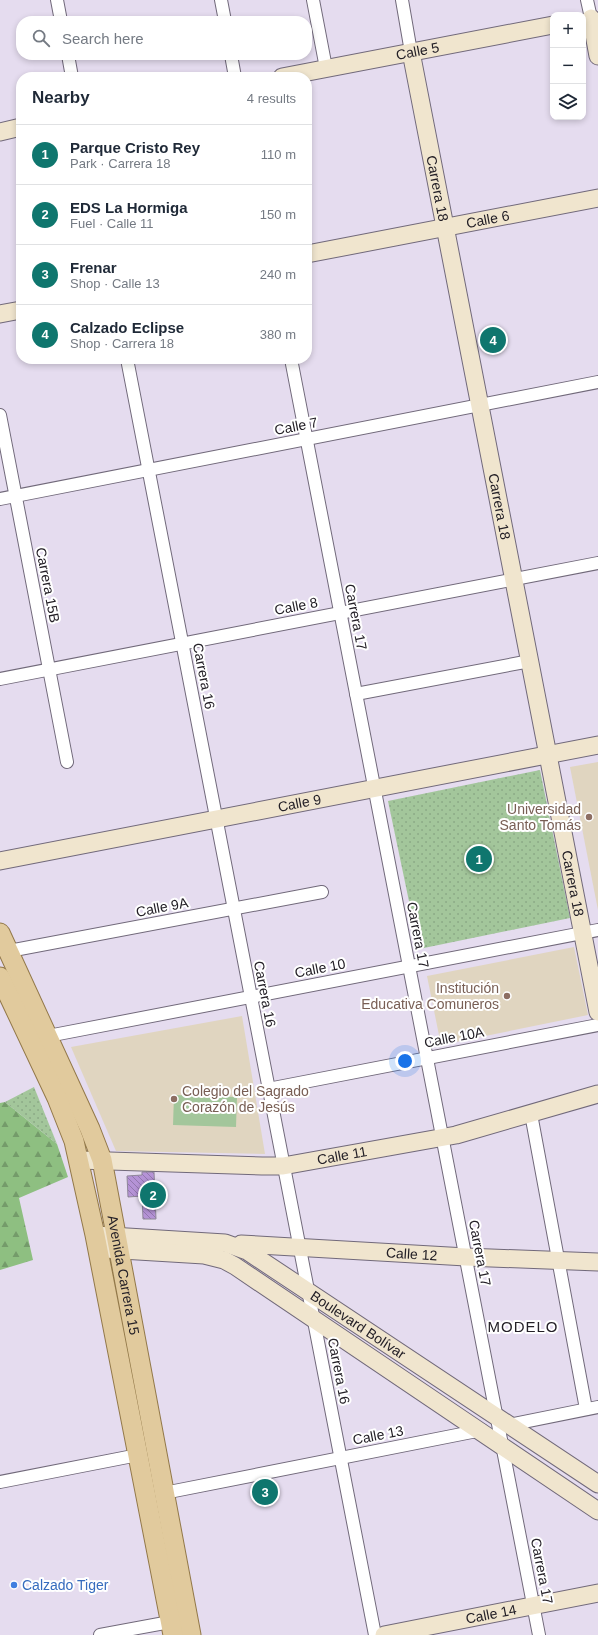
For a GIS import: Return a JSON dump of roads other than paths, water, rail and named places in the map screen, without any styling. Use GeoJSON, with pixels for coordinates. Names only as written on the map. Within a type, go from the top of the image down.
{"type":"FeatureCollection","features":[{"type":"Feature","properties":{"kind":"main road","name":"Avenida Carrera 15"},"geometry":{"type":"LineString","coordinates":[[0,933],[97,1144],[102,1160],[191,1635]]}},
{"type":"Feature","properties":{"kind":"main road","name":"Avenida Carrera 15"},"geometry":{"type":"LineString","coordinates":[[0,977],[65,1116],[79,1160],[172,1628]]}},
{"type":"Feature","properties":{"kind":"street"},"geometry":{"type":"LineString","coordinates":[[57,0],[60,16]]}},
{"type":"Feature","properties":{"kind":"street"},"geometry":{"type":"LineString","coordinates":[[221,0],[224,16]]}},
{"type":"Feature","properties":{"kind":"street"},"geometry":{"type":"LineString","coordinates":[[313,0],[326,68]]}},
{"type":"Feature","properties":{"kind":"street","name":"Carrera 18"},"geometry":{"type":"LineString","coordinates":[[402,0],[548,755],[590,931],[598,1012]]}},
{"type":"Feature","properties":{"kind":"street"},"geometry":{"type":"LineString","coordinates":[[587,0],[598,56]]}},
{"type":"Feature","properties":{"kind":"street","name":"Calle 5"},"geometry":{"type":"LineString","coordinates":[[306,72],[550,26]]}},
{"type":"Feature","properties":{"kind":"street"},"geometry":{"type":"LineString","coordinates":[[69,60],[71,72]]}},
{"type":"Feature","properties":{"kind":"street"},"geometry":{"type":"LineString","coordinates":[[232,60],[235,72]]}},
{"type":"Feature","properties":{"kind":"street"},"geometry":{"type":"LineString","coordinates":[[0,132],[16,129]]}},
{"type":"Feature","properties":{"kind":"street","name":"Calle 6"},"geometry":{"type":"LineString","coordinates":[[312,253],[598,198]]}},
{"type":"Feature","properties":{"kind":"street"},"geometry":{"type":"LineString","coordinates":[[0,314],[16,311]]}},
{"type":"Feature","properties":{"kind":"street","name":"Carrera 16"},"geometry":{"type":"LineString","coordinates":[[128,364],[374,1635]]}},
{"type":"Feature","properties":{"kind":"street","name":"Carrera 17"},"geometry":{"type":"LineString","coordinates":[[292,364],[466,1256],[501,1423],[502,1446],[538,1635]]}},
{"type":"Feature","properties":{"kind":"street","name":"Calle 7"},"geometry":{"type":"LineString","coordinates":[[0,499],[598,382]]}},
{"type":"Feature","properties":{"kind":"street","name":"Carrera 15B"},"geometry":{"type":"LineString","coordinates":[[0,414],[67,762]]}},
{"type":"Feature","properties":{"kind":"street","name":"Calle 8"},"geometry":{"type":"LineString","coordinates":[[0,679],[598,563]]}},
{"type":"Feature","properties":{"kind":"street"},"geometry":{"type":"LineString","coordinates":[[356,694],[530,661]]}},
{"type":"Feature","properties":{"kind":"street","name":"Calle 9"},"geometry":{"type":"LineString","coordinates":[[0,861],[598,745]]}},
{"type":"Feature","properties":{"kind":"street","name":"Calle 9A"},"geometry":{"type":"LineString","coordinates":[[9,951],[322,892]]}},
{"type":"Feature","properties":{"kind":"street","name":"Calle 10"},"geometry":{"type":"LineString","coordinates":[[48,1036],[590,931]]}},
{"type":"Feature","properties":{"kind":"street","name":"Calle 10A"},"geometry":{"type":"LineString","coordinates":[[268,1089],[598,1025]]}},
{"type":"Feature","properties":{"kind":"street","name":"Calle 11"},"geometry":{"type":"LineString","coordinates":[[79,1160],[283,1166],[443,1138],[598,1094]]}},
{"type":"Feature","properties":{"kind":"street"},"geometry":{"type":"LineString","coordinates":[[531,1114],[558,1260],[592,1408]]}},
{"type":"Feature","properties":{"kind":"street"},"geometry":{"type":"LineString","coordinates":[[96,1242],[117,1243]]}},
{"type":"Feature","properties":{"kind":"street","name":"Boulevard Bolívar"},"geometry":{"type":"LineString","coordinates":[[117,1243],[225,1243],[247,1251],[308,1290],[501,1423],[598,1484]]}},
{"type":"Feature","properties":{"kind":"street","name":"Boulevard Bolívar"},"geometry":{"type":"LineString","coordinates":[[117,1243],[204,1255],[224,1260],[598,1511]]}},
{"type":"Feature","properties":{"kind":"street","name":"Calle 12"},"geometry":{"type":"LineString","coordinates":[[225,1243],[598,1262]]}},
{"type":"Feature","properties":{"kind":"street","name":"Calle 13"},"geometry":{"type":"LineString","coordinates":[[164,1493],[479,1431],[501,1423],[592,1408]]}},
{"type":"Feature","properties":{"kind":"street"},"geometry":{"type":"LineString","coordinates":[[0,1482],[138,1455]]}},
{"type":"Feature","properties":{"kind":"street","name":"Calle 14"},"geometry":{"type":"LineString","coordinates":[[384,1635],[598,1593]]}},
{"type":"Feature","properties":{"kind":"street"},"geometry":{"type":"LineString","coordinates":[[100,1635],[172,1628]]}},
{"type":"Feature","properties":{"kind":"place","name":"Calzado Eclipse"},"geometry":{"type":"Point","coordinates":[493,340]}},
{"type":"Feature","properties":{"kind":"place","name":"Universidad Santo Tomás"},"geometry":{"type":"Point","coordinates":[589,817]}},
{"type":"Feature","properties":{"kind":"place","name":"Parque Cristo Rey"},"geometry":{"type":"Point","coordinates":[479,859]}},
{"type":"Feature","properties":{"kind":"place","name":"Institución Educativa Comuneros"},"geometry":{"type":"Point","coordinates":[507,996]}},
{"type":"Feature","properties":{"kind":"place","name":"Colegio del Sagrado Corazón de Jesús"},"geometry":{"type":"Point","coordinates":[174,1099]}},
{"type":"Feature","properties":{"kind":"place","name":"EDS La Hormiga"},"geometry":{"type":"Point","coordinates":[153,1195]}},
{"type":"Feature","properties":{"kind":"place","name":"Frenar"},"geometry":{"type":"Point","coordinates":[265,1492]}},
{"type":"Feature","properties":{"kind":"place","name":"Calzado Tiger"},"geometry":{"type":"Point","coordinates":[14,1585]}},
{"type":"Feature","properties":{"kind":"district","name":"MODELO"},"geometry":{"type":"Point","coordinates":[523,1326]}}]}
